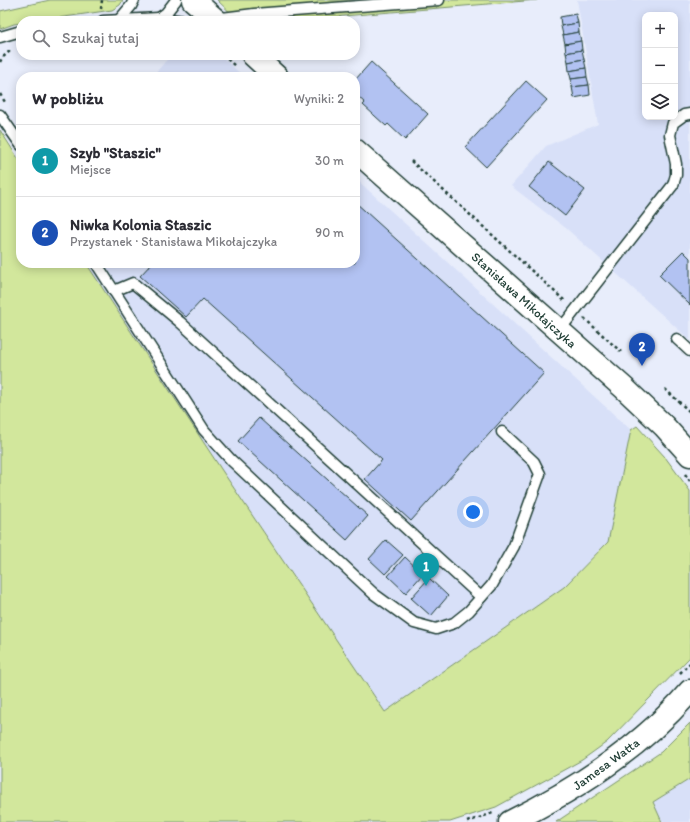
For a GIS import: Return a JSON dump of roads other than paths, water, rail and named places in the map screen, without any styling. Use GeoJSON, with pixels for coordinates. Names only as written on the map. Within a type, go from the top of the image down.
{"type":"FeatureCollection","features":[{"type":"Feature","properties":{"kind":"street"},"geometry":{"type":"LineString","coordinates":[[193,0],[208,16]]}},
{"type":"Feature","properties":{"kind":"street"},"geometry":{"type":"LineString","coordinates":[[258,60],[272,72]]}},
{"type":"Feature","properties":{"kind":"street","name":"Stanisława Mikołajczyka"},"geometry":{"type":"LineString","coordinates":[[360,154],[624,388],[688,448]]}},
{"type":"Feature","properties":{"kind":"street","name":"Jamesa Watta"},"geometry":{"type":"LineString","coordinates":[[510,822],[539,808],[580,784],[623,754],[659,723],[686,691]]}},
{"type":"Feature","properties":{"kind":"lane"},"geometry":{"type":"LineString","coordinates":[[123,16],[132,3],[142,0]]}},
{"type":"Feature","properties":{"kind":"lane"},"geometry":{"type":"LineString","coordinates":[[162,16],[176,0]]}},
{"type":"Feature","properties":{"kind":"lane"},"geometry":{"type":"LineString","coordinates":[[240,16],[439,0]]}},
{"type":"Feature","properties":{"kind":"lane"},"geometry":{"type":"LineString","coordinates":[[0,37],[16,32]]}},
{"type":"Feature","properties":{"kind":"lane"},"geometry":{"type":"LineString","coordinates":[[559,331],[673,185],[676,175],[676,164],[670,135],[671,129],[673,123],[684,115],[690,114]]}},
{"type":"Feature","properties":{"kind":"lane"},"geometry":{"type":"LineString","coordinates":[[0,115],[16,136]]}},
{"type":"Feature","properties":{"kind":"lane"},"geometry":{"type":"LineString","coordinates":[[99,268],[204,430],[231,460],[374,594],[414,623],[436,629],[454,623],[469,611],[492,585],[514,546],[540,474],[534,462],[502,432]]}},
{"type":"Feature","properties":{"kind":"lane"},"geometry":{"type":"LineString","coordinates":[[114,291],[133,283],[180,322],[481,597]]}},
{"type":"Feature","properties":{"kind":"lane"},"geometry":{"type":"LineString","coordinates":[[677,340],[690,351]]}},
{"type":"Feature","properties":{"kind":"place","name":"Niwka Kolonia Staszic"},"geometry":{"type":"Point","coordinates":[642,366]}},
{"type":"Feature","properties":{"kind":"place","name":"Szyb \"Staszic\""},"geometry":{"type":"Point","coordinates":[426,586]}}]}
